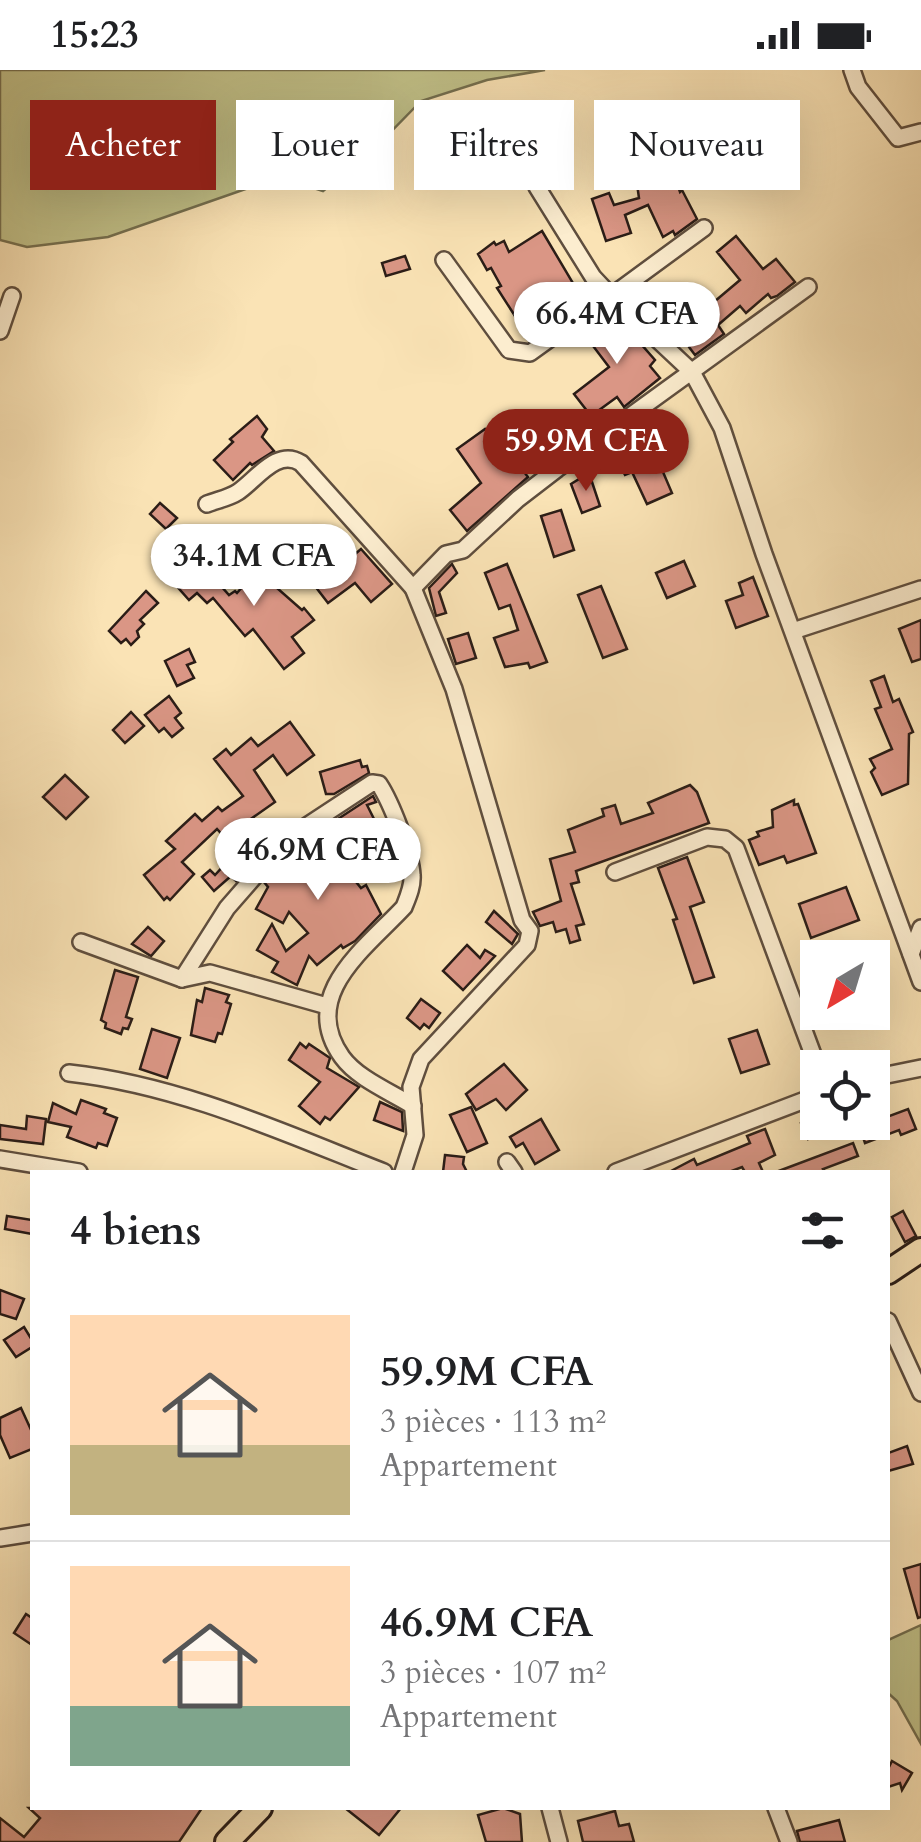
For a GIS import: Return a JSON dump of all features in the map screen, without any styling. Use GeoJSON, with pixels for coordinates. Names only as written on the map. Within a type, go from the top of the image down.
{"type":"FeatureCollection","features":[{"type":"Feature","properties":{"kind":"highway"},"geometry":{"type":"LineString","coordinates":[[890,1271],[921,1250]]}},
{"type":"Feature","properties":{"kind":"highway"},"geometry":{"type":"LineString","coordinates":[[227,1842],[258,1810]]}},
{"type":"Feature","properties":{"kind":"street"},"geometry":{"type":"LineString","coordinates":[[852,70],[866,98],[898,138],[921,132]]}},
{"type":"Feature","properties":{"kind":"street"},"geometry":{"type":"LineString","coordinates":[[539,190],[609,295],[692,372],[722,428],[921,982]]}},
{"type":"Feature","properties":{"kind":"street"},"geometry":{"type":"LineString","coordinates":[[444,260],[510,350],[530,353],[704,228]]}},
{"type":"Feature","properties":{"kind":"street"},"geometry":{"type":"LineString","coordinates":[[413,588],[446,554],[463,550],[518,499],[808,288]]}},
{"type":"Feature","properties":{"kind":"street"},"geometry":{"type":"LineString","coordinates":[[0,331],[12,296]]}},
{"type":"Feature","properties":{"kind":"street"},"geometry":{"type":"LineString","coordinates":[[206,504],[234,495],[280,458],[292,458],[301,463],[413,588],[454,689],[522,920],[530,932],[527,945],[421,1059],[411,1087],[415,1135],[404,1170]]}},
{"type":"Feature","properties":{"kind":"street"},"geometry":{"type":"LineString","coordinates":[[793,631],[921,589]]}},
{"type":"Feature","properties":{"kind":"street"},"geometry":{"type":"LineString","coordinates":[[182,978],[227,908],[296,833],[372,782],[379,784],[404,846],[412,875],[410,893],[404,907],[331,990],[328,1021],[343,1059],[413,1106]]}},
{"type":"Feature","properties":{"kind":"street"},"geometry":{"type":"LineString","coordinates":[[615,872],[708,837],[725,839],[736,848],[811,1050]]}},
{"type":"Feature","properties":{"kind":"street"},"geometry":{"type":"LineString","coordinates":[[910,954],[921,928]]}},
{"type":"Feature","properties":{"kind":"street"},"geometry":{"type":"LineString","coordinates":[[82,942],[182,978],[210,972],[327,1006]]}},
{"type":"Feature","properties":{"kind":"street"},"geometry":{"type":"LineString","coordinates":[[890,1074],[921,1068]]}},
{"type":"Feature","properties":{"kind":"street"},"geometry":{"type":"LineString","coordinates":[[69,1073],[156,1088],[241,1116],[379,1170]]}},
{"type":"Feature","properties":{"kind":"street"},"geometry":{"type":"LineString","coordinates":[[621,1170],[800,1102]]}},
{"type":"Feature","properties":{"kind":"street"},"geometry":{"type":"LineString","coordinates":[[0,1159],[67,1170]]}},
{"type":"Feature","properties":{"kind":"street"},"geometry":{"type":"LineString","coordinates":[[890,1325],[921,1393]]}},
{"type":"Feature","properties":{"kind":"street"},"geometry":{"type":"LineString","coordinates":[[0,1538],[30,1533]]}},
{"type":"Feature","properties":{"kind":"street"},"geometry":{"type":"LineString","coordinates":[[551,1810],[560,1842]]}},
{"type":"Feature","properties":{"kind":"street"},"geometry":{"type":"LineString","coordinates":[[777,1810],[788,1842]]}},
{"type":"Feature","properties":{"kind":"green space"},"geometry":{"type":"Polygon","coordinates":[[[0,70],[545,70],[487,80],[414,100],[414,108],[394,129],[394,100],[236,100],[236,190],[243,190],[108,237],[27,247],[0,240],[0,70]]]}},
{"type":"Feature","properties":{"kind":"green space"},"geometry":{"type":"Polygon","coordinates":[[[921,1625],[921,1744],[890,1695],[890,1639],[921,1625]]]}},
{"type":"Feature","properties":{"kind":"building"},"geometry":{"type":"Polygon","coordinates":[[[638,190],[682,190],[697,219],[675,235],[673,231],[663,237],[648,205],[625,215],[631,233],[606,241],[592,199],[609,193],[614,205],[639,198],[638,190]]]}},
{"type":"Feature","properties":{"kind":"building"},"geometry":{"type":"Polygon","coordinates":[[[542,231],[583,300],[553,319],[541,332],[525,310],[515,316],[497,288],[501,286],[491,268],[487,270],[478,254],[494,242],[496,245],[504,241],[509,252],[542,231]]]}},
{"type":"Feature","properties":{"kind":"building"},"geometry":{"type":"Polygon","coordinates":[[[736,236],[763,269],[776,259],[795,282],[777,296],[771,298],[768,294],[746,313],[740,306],[718,325],[724,334],[695,355],[680,335],[740,280],[717,252],[736,236]]]}},
{"type":"Feature","properties":{"kind":"building"},"geometry":{"type":"Polygon","coordinates":[[[405,256],[410,269],[386,276],[382,263],[405,256]]]}},
{"type":"Feature","properties":{"kind":"building"},"geometry":{"type":"Polygon","coordinates":[[[610,312],[655,360],[650,366],[660,378],[624,407],[617,397],[591,416],[574,394],[609,367],[584,334],[610,312]]]}},
{"type":"Feature","properties":{"kind":"building"},"geometry":{"type":"Polygon","coordinates":[[[257,416],[267,429],[262,437],[274,451],[250,463],[233,480],[214,460],[233,442],[230,439],[257,416]]]}},
{"type":"Feature","properties":{"kind":"building"},"geometry":{"type":"Polygon","coordinates":[[[547,428],[563,449],[543,464],[528,444],[547,428]]]}},
{"type":"Feature","properties":{"kind":"building"},"geometry":{"type":"Polygon","coordinates":[[[485,429],[509,463],[514,459],[528,477],[467,531],[450,510],[481,483],[457,449],[485,429]]]}},
{"type":"Feature","properties":{"kind":"building"},"geometry":{"type":"Polygon","coordinates":[[[638,434],[656,467],[660,465],[672,493],[647,504],[632,472],[625,475],[611,448],[638,434]]]}},
{"type":"Feature","properties":{"kind":"building"},"geometry":{"type":"Polygon","coordinates":[[[589,473],[600,506],[582,513],[571,484],[589,473]]]}},
{"type":"Feature","properties":{"kind":"building"},"geometry":{"type":"Polygon","coordinates":[[[160,503],[177,518],[166,529],[150,514],[160,503]]]}},
{"type":"Feature","properties":{"kind":"building"},"geometry":{"type":"Polygon","coordinates":[[[561,510],[574,550],[554,557],[541,516],[561,510]]]}},
{"type":"Feature","properties":{"kind":"building"},"geometry":{"type":"Polygon","coordinates":[[[361,549],[392,584],[371,602],[355,583],[328,603],[308,577],[329,562],[333,567],[345,557],[348,560],[361,549]]]}},
{"type":"Feature","properties":{"kind":"building"},"geometry":{"type":"Polygon","coordinates":[[[199,561],[229,595],[237,593],[262,564],[275,575],[269,581],[314,620],[292,637],[304,653],[284,669],[253,629],[245,636],[213,598],[207,603],[197,593],[189,600],[174,583],[199,561]]]}},
{"type":"Feature","properties":{"kind":"building"},"geometry":{"type":"Polygon","coordinates":[[[684,561],[695,586],[667,598],[656,573],[684,561]]]}},
{"type":"Feature","properties":{"kind":"building"},"geometry":{"type":"Polygon","coordinates":[[[452,564],[457,573],[439,592],[446,613],[436,616],[429,588],[452,564]]]}},
{"type":"Feature","properties":{"kind":"building"},"geometry":{"type":"Polygon","coordinates":[[[507,564],[547,662],[530,668],[528,663],[505,667],[494,638],[518,630],[510,605],[499,609],[485,573],[507,564]]]}},
{"type":"Feature","properties":{"kind":"building"},"geometry":{"type":"Polygon","coordinates":[[[753,577],[768,616],[736,628],[726,601],[743,595],[739,583],[753,577]]]}},
{"type":"Feature","properties":{"kind":"building"},"geometry":{"type":"Polygon","coordinates":[[[601,586],[627,649],[603,658],[578,595],[601,586]]]}},
{"type":"Feature","properties":{"kind":"building"},"geometry":{"type":"Polygon","coordinates":[[[146,591],[158,603],[140,620],[144,624],[137,631],[139,637],[131,645],[126,639],[121,643],[109,631],[146,591]]]}},
{"type":"Feature","properties":{"kind":"building"},"geometry":{"type":"Polygon","coordinates":[[[921,620],[921,659],[912,662],[899,629],[921,620]]]}},
{"type":"Feature","properties":{"kind":"building"},"geometry":{"type":"Polygon","coordinates":[[[468,633],[476,658],[456,664],[448,639],[468,633]]]}},
{"type":"Feature","properties":{"kind":"building"},"geometry":{"type":"Polygon","coordinates":[[[189,649],[195,662],[187,665],[194,678],[177,686],[165,661],[189,649]]]}},
{"type":"Feature","properties":{"kind":"building"},"geometry":{"type":"Polygon","coordinates":[[[884,676],[893,702],[899,699],[913,732],[909,734],[908,784],[882,795],[871,772],[875,768],[870,759],[892,749],[875,709],[881,707],[871,681],[884,676]]]}},
{"type":"Feature","properties":{"kind":"building"},"geometry":{"type":"Polygon","coordinates":[[[169,696],[181,713],[175,718],[183,728],[172,737],[164,728],[159,732],[145,715],[169,696]]]}},
{"type":"Feature","properties":{"kind":"building"},"geometry":{"type":"Polygon","coordinates":[[[131,712],[144,726],[125,743],[113,730],[131,712]]]}},
{"type":"Feature","properties":{"kind":"building"},"geometry":{"type":"Polygon","coordinates":[[[290,722],[314,755],[287,775],[273,755],[254,770],[275,802],[238,828],[256,845],[249,852],[255,858],[236,881],[231,876],[214,891],[202,877],[210,870],[215,875],[237,851],[217,829],[182,862],[194,874],[170,900],[164,900],[144,875],[175,849],[166,841],[195,814],[202,821],[218,807],[222,811],[243,796],[214,759],[226,749],[231,755],[251,738],[258,746],[290,722]]]}},
{"type":"Feature","properties":{"kind":"building"},"geometry":{"type":"Polygon","coordinates":[[[360,760],[369,773],[334,794],[326,794],[320,772],[360,760]]]}},
{"type":"Feature","properties":{"kind":"building"},"geometry":{"type":"Polygon","coordinates":[[[65,775],[88,797],[66,819],[43,797],[65,775]]]}},
{"type":"Feature","properties":{"kind":"building"},"geometry":{"type":"Polygon","coordinates":[[[690,785],[697,792],[709,823],[576,871],[579,882],[571,884],[584,924],[576,926],[580,940],[570,943],[566,929],[556,932],[553,922],[540,926],[533,912],[561,901],[550,859],[575,852],[568,830],[604,816],[602,809],[615,805],[621,824],[653,813],[648,803],[690,785]]]}},
{"type":"Feature","properties":{"kind":"building"},"geometry":{"type":"Polygon","coordinates":[[[373,796],[376,802],[367,805],[374,819],[335,839],[348,858],[341,863],[361,888],[366,885],[381,914],[355,941],[343,948],[341,945],[317,965],[309,956],[297,985],[272,972],[278,962],[257,950],[272,924],[286,951],[308,933],[289,912],[283,923],[256,909],[268,887],[264,882],[291,854],[308,879],[332,861],[315,834],[373,796]]]}},
{"type":"Feature","properties":{"kind":"building"},"geometry":{"type":"Polygon","coordinates":[[[794,800],[816,853],[787,863],[784,856],[759,865],[749,840],[759,836],[757,832],[773,827],[772,810],[794,800]]]}},
{"type":"Feature","properties":{"kind":"building"},"geometry":{"type":"Polygon","coordinates":[[[687,857],[704,902],[690,907],[714,977],[694,983],[658,868],[687,857]]]}},
{"type":"Feature","properties":{"kind":"building"},"geometry":{"type":"Polygon","coordinates":[[[846,887],[859,920],[811,938],[799,904],[846,887]]]}},
{"type":"Feature","properties":{"kind":"building"},"geometry":{"type":"Polygon","coordinates":[[[494,911],[518,934],[512,944],[486,922],[494,911]]]}},
{"type":"Feature","properties":{"kind":"building"},"geometry":{"type":"Polygon","coordinates":[[[148,927],[164,941],[151,956],[132,944],[148,927]]]}},
{"type":"Feature","properties":{"kind":"building"},"geometry":{"type":"Polygon","coordinates":[[[467,945],[480,958],[485,950],[495,956],[463,990],[443,971],[467,945]]]}},
{"type":"Feature","properties":{"kind":"building"},"geometry":{"type":"Polygon","coordinates":[[[115,970],[138,977],[126,1017],[132,1019],[121,1034],[105,1028],[106,1023],[101,1020],[115,970]]]}},
{"type":"Feature","properties":{"kind":"building"},"geometry":{"type":"Polygon","coordinates":[[[205,988],[229,995],[226,1002],[231,1004],[222,1034],[218,1033],[215,1042],[191,1035],[197,1000],[202,1002],[205,988]]]}},
{"type":"Feature","properties":{"kind":"building"},"geometry":{"type":"Polygon","coordinates":[[[421,999],[440,1013],[429,1028],[424,1024],[420,1029],[407,1018],[421,999]]]}},
{"type":"Feature","properties":{"kind":"building"},"geometry":{"type":"Polygon","coordinates":[[[152,1029],[180,1038],[167,1078],[140,1069],[152,1029]]]}},
{"type":"Feature","properties":{"kind":"building"},"geometry":{"type":"Polygon","coordinates":[[[757,1030],[769,1064],[741,1073],[729,1039],[757,1030]]]}},
{"type":"Feature","properties":{"kind":"building"},"geometry":{"type":"Polygon","coordinates":[[[300,1043],[306,1048],[309,1044],[330,1058],[327,1068],[359,1087],[330,1120],[325,1117],[320,1124],[299,1106],[320,1082],[289,1060],[300,1043]]]}},
{"type":"Feature","properties":{"kind":"building"},"geometry":{"type":"Polygon","coordinates":[[[504,1064],[527,1090],[506,1110],[496,1099],[476,1110],[466,1094],[504,1064]]]}},
{"type":"Feature","properties":{"kind":"building"},"geometry":{"type":"Polygon","coordinates":[[[81,1100],[106,1109],[104,1113],[117,1118],[107,1146],[98,1143],[96,1148],[67,1137],[71,1127],[48,1122],[53,1103],[76,1114],[81,1100]]]}},
{"type":"Feature","properties":{"kind":"building"},"geometry":{"type":"Polygon","coordinates":[[[380,1102],[402,1112],[403,1131],[374,1120],[380,1102]]]}},
{"type":"Feature","properties":{"kind":"building"},"geometry":{"type":"Polygon","coordinates":[[[471,1107],[487,1143],[467,1152],[450,1115],[471,1107]]]}},
{"type":"Feature","properties":{"kind":"building"},"geometry":{"type":"Polygon","coordinates":[[[908,1109],[916,1129],[901,1135],[899,1130],[890,1133],[890,1116],[908,1109]]]}},
{"type":"Feature","properties":{"kind":"building"},"geometry":{"type":"Polygon","coordinates":[[[27,1116],[46,1119],[43,1144],[0,1139],[0,1125],[26,1129],[27,1116]]]}},
{"type":"Feature","properties":{"kind":"building"},"geometry":{"type":"Polygon","coordinates":[[[541,1119],[559,1150],[535,1164],[523,1143],[516,1147],[510,1137],[541,1119]]]}},
{"type":"Feature","properties":{"kind":"building"},"geometry":{"type":"Polygon","coordinates":[[[765,1129],[775,1155],[759,1163],[762,1170],[673,1170],[694,1159],[697,1165],[750,1143],[747,1136],[765,1129]]]}},
{"type":"Feature","properties":{"kind":"building"},"geometry":{"type":"Polygon","coordinates":[[[853,1143],[858,1156],[824,1170],[781,1170],[853,1143]]]}},
{"type":"Feature","properties":{"kind":"building"},"geometry":{"type":"Polygon","coordinates":[[[445,1155],[464,1157],[466,1170],[443,1170],[445,1155]]]}},
{"type":"Feature","properties":{"kind":"building"},"geometry":{"type":"Polygon","coordinates":[[[903,1211],[916,1236],[905,1242],[892,1217],[903,1211]]]}},
{"type":"Feature","properties":{"kind":"building"},"geometry":{"type":"Polygon","coordinates":[[[7,1216],[30,1220],[30,1234],[5,1229],[7,1216]]]}},
{"type":"Feature","properties":{"kind":"building"},"geometry":{"type":"Polygon","coordinates":[[[0,1290],[24,1299],[16,1319],[0,1314],[0,1290]]]}},
{"type":"Feature","properties":{"kind":"building"},"geometry":{"type":"Polygon","coordinates":[[[24,1327],[30,1337],[30,1348],[16,1357],[4,1340],[24,1327]]]}},
{"type":"Feature","properties":{"kind":"building"},"geometry":{"type":"Polygon","coordinates":[[[21,1408],[30,1428],[30,1450],[10,1458],[0,1435],[0,1418],[21,1408]]]}},
{"type":"Feature","properties":{"kind":"building"},"geometry":{"type":"Polygon","coordinates":[[[907,1446],[913,1464],[890,1470],[890,1452],[907,1446]]]}},
{"type":"Feature","properties":{"kind":"building"},"geometry":{"type":"Polygon","coordinates":[[[921,1564],[921,1617],[918,1618],[904,1569],[921,1564]]]}},
{"type":"Feature","properties":{"kind":"building"},"geometry":{"type":"Polygon","coordinates":[[[26,1614],[30,1617],[30,1644],[14,1633],[26,1614]]]}},
{"type":"Feature","properties":{"kind":"building"},"geometry":{"type":"Polygon","coordinates":[[[892,1761],[912,1773],[902,1790],[900,1783],[890,1786],[892,1761]]]}},
{"type":"Feature","properties":{"kind":"building"},"geometry":{"type":"Polygon","coordinates":[[[31,1810],[201,1810],[179,1842],[0,1842],[0,1818],[24,1837],[40,1818],[31,1810]]]}},
{"type":"Feature","properties":{"kind":"building"},"geometry":{"type":"Polygon","coordinates":[[[348,1810],[399,1810],[379,1835],[348,1810]]]}},
{"type":"Feature","properties":{"kind":"building"},"geometry":{"type":"Polygon","coordinates":[[[496,1810],[520,1814],[522,1842],[486,1842],[478,1815],[496,1810]]]}},
{"type":"Feature","properties":{"kind":"building"},"geometry":{"type":"Polygon","coordinates":[[[615,1811],[619,1826],[629,1824],[634,1842],[583,1842],[578,1821],[615,1811]]]}},
{"type":"Feature","properties":{"kind":"building"},"geometry":{"type":"Polygon","coordinates":[[[839,1820],[845,1842],[800,1842],[797,1831],[839,1820]]]}}]}
